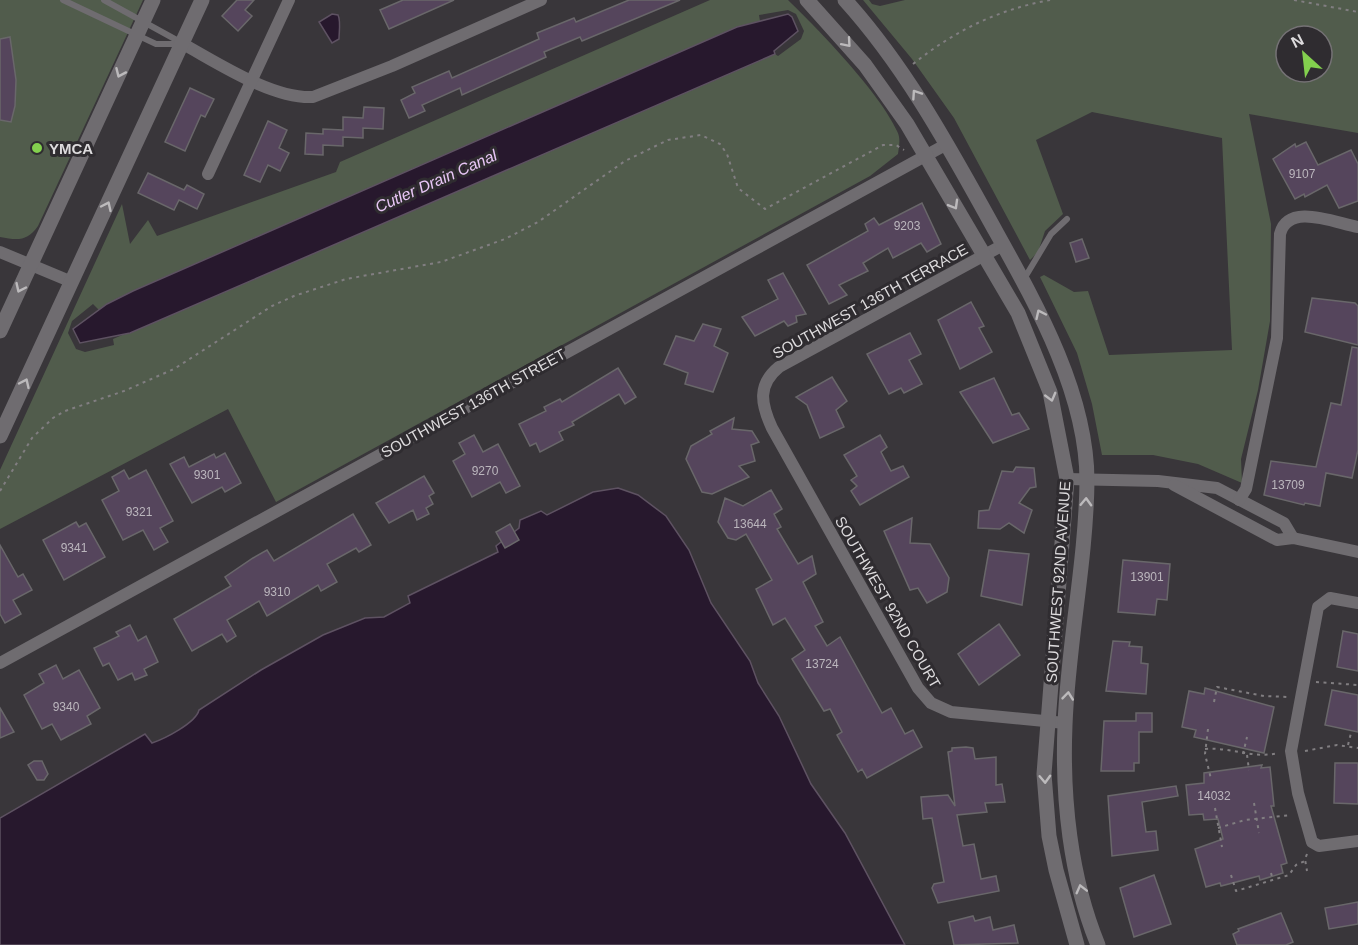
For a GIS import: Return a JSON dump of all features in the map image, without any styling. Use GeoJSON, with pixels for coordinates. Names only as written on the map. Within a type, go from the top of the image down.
{"type":"FeatureCollection","features":[{"type":"Feature","properties":{"kind":"street"},"geometry":{"type":"LineString","coordinates":[[0,331],[153,0]]}},
{"type":"Feature","properties":{"kind":"street"},"geometry":{"type":"LineString","coordinates":[[0,436],[202,0]]}},
{"type":"Feature","properties":{"kind":"street"},"geometry":{"type":"LineString","coordinates":[[208,174],[289,0]]}},
{"type":"Feature","properties":{"kind":"street"},"geometry":{"type":"LineString","coordinates":[[183,44],[252,81],[300,97],[320,97],[541,0]]}},
{"type":"Feature","properties":{"kind":"street","name":"SOUTHWEST 92ND AVENUE"},"geometry":{"type":"LineString","coordinates":[[807,0],[870,71],[907,124],[982,256],[1018,313],[1040,361],[1050,392],[1067,479],[1044,774],[1049,836],[1077,945]]}},
{"type":"Feature","properties":{"kind":"street","name":"SOUTHWEST 92ND AVENUE"},"geometry":{"type":"LineString","coordinates":[[845,0],[901,73],[947,144],[1023,281],[1059,358],[1069,388],[1084,448],[1087,478],[1085,527],[1065,723],[1064,775],[1076,870],[1098,945]]}},
{"type":"Feature","properties":{"kind":"street","name":"SOUTHWEST 136TH STREET"},"geometry":{"type":"LineString","coordinates":[[0,663],[947,144]]}},
{"type":"Feature","properties":{"kind":"street"},"geometry":{"type":"LineString","coordinates":[[1244,503],[1277,338],[1280,234],[1285,221],[1297,216],[1358,227]]}},
{"type":"Feature","properties":{"kind":"street","name":"SOUTHWEST 136TH TERRACE"},"geometry":{"type":"LineString","coordinates":[[761,393],[766,381],[779,367],[1003,245]]}},
{"type":"Feature","properties":{"kind":"street"},"geometry":{"type":"LineString","coordinates":[[0,252],[72,282]]}},
{"type":"Feature","properties":{"kind":"street","name":"SOUTHWEST 92ND COURT"},"geometry":{"type":"LineString","coordinates":[[761,393],[763,407],[772,428],[924,696],[936,706],[951,711],[1065,723]]}},
{"type":"Feature","properties":{"kind":"street"},"geometry":{"type":"LineString","coordinates":[[1067,479],[1087,478],[1217,488],[1284,523],[1293,538]]}},
{"type":"Feature","properties":{"kind":"street"},"geometry":{"type":"LineString","coordinates":[[1171,484],[1276,540],[1293,538],[1358,552]]}},
{"type":"Feature","properties":{"kind":"street"},"geometry":{"type":"LineString","coordinates":[[1358,603],[1330,597],[1318,607],[1291,754],[1300,802],[1312,842],[1319,846],[1358,841]]}},
{"type":"Feature","properties":{"kind":"lane"},"geometry":{"type":"LineString","coordinates":[[63,0],[183,44]]}},
{"type":"Feature","properties":{"kind":"lane"},"geometry":{"type":"LineString","coordinates":[[104,0],[140,28],[156,44],[183,44]]}},
{"type":"Feature","properties":{"kind":"lane"},"geometry":{"type":"LineString","coordinates":[[1023,281],[1051,234],[1067,219]]}},
{"type":"Feature","properties":{"kind":"lane"},"geometry":{"type":"LineString","coordinates":[[1240,522],[1244,503]]}},
{"type":"Feature","properties":{"kind":"path"},"geometry":{"type":"LineString","coordinates":[[901,73],[927,52],[978,22],[1014,7],[1050,0]]}},
{"type":"Feature","properties":{"kind":"path"},"geometry":{"type":"LineString","coordinates":[[1294,0],[1358,12]]}},
{"type":"Feature","properties":{"kind":"path"},"geometry":{"type":"LineString","coordinates":[[0,491],[32,438],[53,418],[65,411],[124,391],[174,369],[272,306],[294,296],[346,279],[441,262],[505,238],[538,222],[625,160],[668,140],[701,135],[720,144],[728,154],[738,188],[765,209],[882,145],[889,144],[903,148]]}},
{"type":"Feature","properties":{"kind":"path"},"geometry":{"type":"LineString","coordinates":[[1314,682],[1358,685]]}},
{"type":"Feature","properties":{"kind":"path"},"geometry":{"type":"LineString","coordinates":[[1214,702],[1217,687],[1264,696],[1291,698]]}},
{"type":"Feature","properties":{"kind":"path"},"geometry":{"type":"LineString","coordinates":[[1208,729],[1205,749],[1211,779]]}},
{"type":"Feature","properties":{"kind":"path"},"geometry":{"type":"LineString","coordinates":[[1348,745],[1352,733]]}},
{"type":"Feature","properties":{"kind":"path"},"geometry":{"type":"LineString","coordinates":[[1243,754],[1247,737]]}},
{"type":"Feature","properties":{"kind":"path"},"geometry":{"type":"LineString","coordinates":[[1301,752],[1330,745],[1348,745],[1358,748]]}},
{"type":"Feature","properties":{"kind":"path"},"geometry":{"type":"LineString","coordinates":[[1205,749],[1225,749],[1247,755],[1282,752]]}},
{"type":"Feature","properties":{"kind":"path"},"geometry":{"type":"LineString","coordinates":[[1247,755],[1249,770]]}},
{"type":"Feature","properties":{"kind":"path"},"geometry":{"type":"LineString","coordinates":[[1254,803],[1259,833]]}},
{"type":"Feature","properties":{"kind":"path"},"geometry":{"type":"LineString","coordinates":[[1215,808],[1222,847]]}},
{"type":"Feature","properties":{"kind":"path"},"geometry":{"type":"LineString","coordinates":[[1218,828],[1242,820],[1293,815]]}},
{"type":"Feature","properties":{"kind":"path"},"geometry":{"type":"LineString","coordinates":[[1231,875],[1236,891],[1289,875],[1296,865],[1305,860],[1307,871]]}},
{"type":"Feature","properties":{"kind":"path"},"geometry":{"type":"LineString","coordinates":[[1271,873],[1273,880]]}},
{"type":"Feature","properties":{"kind":"green space","name":"YMCA"},"geometry":{"type":"Polygon","coordinates":[[[0,0],[143,0],[38,226],[30,235],[21,239],[0,237],[0,0]]]}},
{"type":"Feature","properties":{"kind":"green space"},"geometry":{"type":"Polygon","coordinates":[[[710,0],[788,0],[863,81],[889,116],[899,139],[898,154],[870,176],[276,502],[228,409],[0,529],[0,470],[122,204],[130,244],[148,220],[157,236],[336,172],[340,162],[710,0]],[[788,10],[759,15],[760,21],[737,27],[133,291],[99,310],[93,304],[72,321],[68,333],[76,349],[85,352],[114,345],[113,339],[775,54],[778,56],[801,39],[804,31],[796,14],[788,10]]]}},
{"type":"Feature","properties":{"kind":"green space"},"geometry":{"type":"Polygon","coordinates":[[[863,0],[869,0],[872,4],[880,6],[905,0],[1358,0],[1358,133],[1249,114],[1271,224],[1270,321],[1258,390],[1241,459],[1242,483],[1198,464],[1153,455],[1102,455],[1092,404],[1077,353],[1040,277],[1044,275],[1074,292],[1088,291],[1109,355],[1232,350],[1222,138],[1092,112],[1036,140],[1063,214],[1045,231],[1038,252],[1030,260],[954,118],[912,59],[863,0]]]}},
{"type":"Feature","properties":{"kind":"water"},"geometry":{"type":"Polygon","coordinates":[[[332,14],[338,15],[340,23],[339,39],[332,43],[319,22],[332,14]]]}},
{"type":"Feature","properties":{"kind":"water","name":"Cutler Drain Canal"},"geometry":{"type":"Polygon","coordinates":[[[788,14],[792,17],[798,31],[774,51],[775,54],[130,333],[80,343],[73,329],[107,304],[133,291],[737,27],[788,14]]]}},
{"type":"Feature","properties":{"kind":"water"},"geometry":{"type":"Polygon","coordinates":[[[618,488],[638,495],[666,516],[689,550],[711,603],[750,661],[758,683],[779,716],[811,784],[845,833],[905,945],[0,945],[0,818],[145,734],[152,743],[171,734],[192,720],[199,710],[261,670],[323,635],[365,618],[384,617],[410,603],[408,596],[498,552],[496,546],[519,528],[520,520],[541,511],[547,515],[593,492],[618,488]]]}},
{"type":"Feature","properties":{"kind":"building"},"geometry":{"type":"Polygon","coordinates":[[[237,0],[254,0],[245,10],[252,16],[238,31],[222,16],[237,0]]]}},
{"type":"Feature","properties":{"kind":"building"},"geometry":{"type":"Polygon","coordinates":[[[403,0],[454,0],[389,29],[380,10],[403,0]]]}},
{"type":"Feature","properties":{"kind":"building"},"geometry":{"type":"Polygon","coordinates":[[[629,0],[680,0],[582,41],[580,37],[544,52],[546,57],[462,95],[460,88],[422,105],[425,111],[409,118],[401,100],[415,93],[412,87],[449,71],[452,78],[539,39],[537,33],[574,18],[576,22],[629,0]]]}},
{"type":"Feature","properties":{"kind":"building"},"geometry":{"type":"Polygon","coordinates":[[[10,37],[16,80],[15,106],[11,122],[0,120],[0,39],[10,37]]]}},
{"type":"Feature","properties":{"kind":"building"},"geometry":{"type":"Polygon","coordinates":[[[190,88],[214,99],[205,117],[201,115],[185,151],[165,142],[190,88]]]}},
{"type":"Feature","properties":{"kind":"building"},"geometry":{"type":"Polygon","coordinates":[[[364,107],[384,108],[383,129],[363,128],[363,138],[343,137],[343,146],[323,145],[323,155],[305,154],[306,133],[323,134],[323,129],[343,130],[343,117],[363,118],[364,107]]]}},
{"type":"Feature","properties":{"kind":"building"},"geometry":{"type":"Polygon","coordinates":[[[268,121],[287,130],[279,148],[289,153],[280,171],[268,165],[260,182],[244,175],[268,121]]]}},
{"type":"Feature","properties":{"kind":"building"},"geometry":{"type":"Polygon","coordinates":[[[1306,142],[1318,165],[1351,150],[1358,164],[1358,201],[1339,208],[1327,185],[1305,197],[1304,194],[1295,199],[1273,159],[1295,144],[1296,147],[1306,142]]]}},
{"type":"Feature","properties":{"kind":"building"},"geometry":{"type":"Polygon","coordinates":[[[148,173],[184,190],[187,185],[204,194],[197,209],[179,200],[174,210],[138,193],[148,173]]]}},
{"type":"Feature","properties":{"kind":"building"},"geometry":{"type":"Polygon","coordinates":[[[922,203],[941,244],[927,252],[921,243],[893,258],[888,248],[863,263],[868,271],[839,285],[847,295],[829,304],[807,265],[868,231],[865,224],[874,218],[879,225],[922,203]]]}},
{"type":"Feature","properties":{"kind":"building"},"geometry":{"type":"Polygon","coordinates":[[[1082,239],[1089,258],[1076,262],[1070,243],[1082,239]]]}},
{"type":"Feature","properties":{"kind":"building"},"geometry":{"type":"Polygon","coordinates":[[[783,273],[806,314],[796,316],[797,322],[788,326],[784,321],[755,336],[742,317],[778,299],[768,280],[783,273]]]}},
{"type":"Feature","properties":{"kind":"building"},"geometry":{"type":"Polygon","coordinates":[[[1312,298],[1355,303],[1358,306],[1358,345],[1305,332],[1312,298]]]}},
{"type":"Feature","properties":{"kind":"building"},"geometry":{"type":"Polygon","coordinates":[[[971,302],[984,326],[979,328],[992,352],[960,369],[938,320],[971,302]]]}},
{"type":"Feature","properties":{"kind":"building"},"geometry":{"type":"Polygon","coordinates":[[[703,324],[721,329],[714,346],[728,353],[713,392],[685,384],[688,373],[664,364],[676,336],[694,341],[703,324]]]}},
{"type":"Feature","properties":{"kind":"building"},"geometry":{"type":"Polygon","coordinates":[[[910,333],[921,354],[909,360],[922,384],[904,393],[901,388],[889,394],[867,354],[910,333]]]}},
{"type":"Feature","properties":{"kind":"building"},"geometry":{"type":"Polygon","coordinates":[[[1352,347],[1358,348],[1358,450],[1352,478],[1326,473],[1320,506],[1305,503],[1304,505],[1264,495],[1271,461],[1316,467],[1331,403],[1341,405],[1352,347]]]}},
{"type":"Feature","properties":{"kind":"building"},"geometry":{"type":"Polygon","coordinates":[[[618,368],[636,397],[625,404],[619,394],[572,422],[574,425],[559,432],[563,440],[540,452],[536,443],[530,446],[519,424],[546,411],[544,407],[560,399],[562,402],[618,368]]]}},
{"type":"Feature","properties":{"kind":"building"},"geometry":{"type":"Polygon","coordinates":[[[832,377],[847,401],[836,410],[844,427],[820,438],[807,405],[796,397],[832,377]]]}},
{"type":"Feature","properties":{"kind":"building"},"geometry":{"type":"Polygon","coordinates":[[[994,378],[1012,415],[1019,413],[1029,429],[993,443],[960,392],[994,378]]]}},
{"type":"Feature","properties":{"kind":"building"},"geometry":{"type":"Polygon","coordinates":[[[734,418],[732,429],[752,431],[759,442],[751,445],[755,461],[739,466],[749,477],[712,494],[702,492],[686,459],[691,446],[712,434],[710,431],[734,418]]]}},
{"type":"Feature","properties":{"kind":"building"},"geometry":{"type":"Polygon","coordinates":[[[474,435],[483,452],[498,444],[520,486],[506,493],[500,482],[472,497],[453,461],[465,454],[459,443],[474,435]]]}},
{"type":"Feature","properties":{"kind":"building"},"geometry":{"type":"Polygon","coordinates":[[[880,435],[887,447],[881,452],[891,471],[903,466],[909,477],[860,505],[851,491],[857,486],[851,480],[857,476],[844,455],[880,435]]]}},
{"type":"Feature","properties":{"kind":"building"},"geometry":{"type":"Polygon","coordinates":[[[225,453],[241,483],[225,492],[222,487],[192,503],[170,464],[184,457],[189,467],[214,454],[216,458],[225,453]]]}},
{"type":"Feature","properties":{"kind":"building"},"geometry":{"type":"Polygon","coordinates":[[[1016,467],[1034,468],[1036,487],[1030,488],[1019,503],[1032,510],[1024,533],[1009,523],[1000,529],[978,528],[979,511],[989,510],[1002,471],[1013,472],[1016,467]]]}},
{"type":"Feature","properties":{"kind":"building"},"geometry":{"type":"Polygon","coordinates":[[[124,470],[129,479],[146,470],[173,521],[160,528],[168,542],[154,550],[143,530],[123,540],[102,500],[119,491],[112,477],[124,470]]]}},
{"type":"Feature","properties":{"kind":"building"},"geometry":{"type":"Polygon","coordinates":[[[424,476],[434,493],[429,496],[433,504],[426,508],[429,514],[417,520],[413,510],[389,523],[376,503],[424,476]]]}},
{"type":"Feature","properties":{"kind":"building"},"geometry":{"type":"Polygon","coordinates":[[[771,490],[782,509],[774,514],[781,527],[777,529],[798,564],[812,556],[816,574],[803,582],[823,622],[815,626],[827,646],[840,637],[882,713],[891,708],[905,734],[913,730],[922,747],[867,778],[862,769],[858,772],[837,735],[842,732],[830,709],[824,711],[792,659],[805,650],[785,618],[773,625],[756,589],[772,580],[746,534],[736,540],[728,538],[718,522],[725,498],[743,506],[771,490]]]}},
{"type":"Feature","properties":{"kind":"building"},"geometry":{"type":"Polygon","coordinates":[[[353,514],[371,545],[359,552],[356,548],[327,564],[337,582],[321,591],[318,585],[267,616],[259,601],[227,620],[236,636],[227,642],[222,634],[192,651],[174,619],[231,586],[225,577],[253,558],[267,550],[274,561],[353,514]]]}},
{"type":"Feature","properties":{"kind":"building"},"geometry":{"type":"Polygon","coordinates":[[[912,518],[910,543],[930,544],[949,578],[947,592],[927,603],[918,588],[910,590],[884,531],[912,518]]]}},
{"type":"Feature","properties":{"kind":"building"},"geometry":{"type":"Polygon","coordinates":[[[76,522],[79,527],[86,523],[105,557],[64,580],[43,540],[76,522]]]}},
{"type":"Feature","properties":{"kind":"building"},"geometry":{"type":"Polygon","coordinates":[[[510,524],[519,540],[505,548],[496,532],[510,524]]]}},
{"type":"Feature","properties":{"kind":"building"},"geometry":{"type":"Polygon","coordinates":[[[0,545],[18,577],[23,574],[32,590],[13,600],[21,614],[5,623],[0,614],[0,545]]]}},
{"type":"Feature","properties":{"kind":"building"},"geometry":{"type":"Polygon","coordinates":[[[989,550],[1029,554],[1022,605],[981,596],[989,550]]]}},
{"type":"Feature","properties":{"kind":"building"},"geometry":{"type":"Polygon","coordinates":[[[1123,560],[1170,564],[1167,600],[1157,599],[1155,615],[1118,612],[1123,560]]]}},
{"type":"Feature","properties":{"kind":"building"},"geometry":{"type":"Polygon","coordinates":[[[999,624],[1020,655],[979,685],[958,654],[999,624]]]}},
{"type":"Feature","properties":{"kind":"building"},"geometry":{"type":"Polygon","coordinates":[[[130,625],[138,641],[146,636],[158,662],[144,669],[147,675],[135,680],[132,673],[118,680],[109,663],[103,666],[94,648],[119,636],[116,632],[130,625]]]}},
{"type":"Feature","properties":{"kind":"building"},"geometry":{"type":"Polygon","coordinates":[[[1343,631],[1358,634],[1358,671],[1337,667],[1343,631]]]}},
{"type":"Feature","properties":{"kind":"building"},"geometry":{"type":"Polygon","coordinates":[[[1113,641],[1130,642],[1129,646],[1142,647],[1141,663],[1148,664],[1146,694],[1106,691],[1113,641]]]}},
{"type":"Feature","properties":{"kind":"building"},"geometry":{"type":"Polygon","coordinates":[[[56,665],[63,679],[79,670],[100,708],[87,716],[91,724],[61,740],[52,724],[42,729],[24,695],[44,683],[39,674],[56,665]]]}},
{"type":"Feature","properties":{"kind":"building"},"geometry":{"type":"Polygon","coordinates":[[[1205,688],[1274,707],[1264,753],[1194,737],[1196,730],[1182,727],[1189,691],[1204,694],[1205,688]]]}},
{"type":"Feature","properties":{"kind":"building"},"geometry":{"type":"Polygon","coordinates":[[[1332,690],[1358,695],[1358,732],[1325,725],[1332,690]]]}},
{"type":"Feature","properties":{"kind":"building"},"geometry":{"type":"Polygon","coordinates":[[[0,708],[14,732],[0,738],[0,708]]]}},
{"type":"Feature","properties":{"kind":"building"},"geometry":{"type":"Polygon","coordinates":[[[1136,713],[1152,713],[1152,732],[1139,732],[1139,763],[1134,763],[1134,771],[1101,771],[1104,721],[1136,721],[1136,713]]]}},
{"type":"Feature","properties":{"kind":"building"},"geometry":{"type":"Polygon","coordinates":[[[952,748],[973,748],[975,759],[996,757],[996,785],[1002,784],[1005,802],[985,803],[987,812],[957,815],[963,846],[974,844],[981,879],[996,876],[999,891],[938,903],[932,888],[934,884],[944,882],[932,818],[923,819],[921,797],[948,795],[955,806],[948,752],[952,751],[952,748]]]}},
{"type":"Feature","properties":{"kind":"building"},"geometry":{"type":"Polygon","coordinates":[[[34,761],[42,761],[48,774],[44,780],[37,780],[28,765],[34,761]]]}},
{"type":"Feature","properties":{"kind":"building"},"geometry":{"type":"Polygon","coordinates":[[[1335,763],[1358,763],[1358,804],[1334,803],[1335,763]]]}},
{"type":"Feature","properties":{"kind":"building"},"geometry":{"type":"Polygon","coordinates":[[[1262,765],[1261,768],[1270,767],[1274,806],[1271,806],[1287,863],[1281,865],[1283,873],[1260,880],[1259,876],[1221,886],[1220,883],[1206,887],[1195,849],[1223,839],[1218,819],[1204,820],[1203,814],[1189,815],[1186,785],[1204,783],[1204,773],[1262,765]]]}},
{"type":"Feature","properties":{"kind":"building"},"geometry":{"type":"Polygon","coordinates":[[[1176,786],[1178,796],[1142,802],[1146,832],[1156,831],[1158,850],[1112,856],[1108,796],[1176,786]]]}},
{"type":"Feature","properties":{"kind":"building"},"geometry":{"type":"Polygon","coordinates":[[[1154,875],[1171,924],[1134,937],[1120,888],[1154,875]]]}},
{"type":"Feature","properties":{"kind":"building"},"geometry":{"type":"Polygon","coordinates":[[[1358,902],[1358,924],[1329,929],[1325,908],[1358,902]]]}},
{"type":"Feature","properties":{"kind":"building"},"geometry":{"type":"Polygon","coordinates":[[[1281,913],[1293,942],[1286,945],[1237,945],[1233,934],[1239,931],[1238,929],[1281,913]]]}},
{"type":"Feature","properties":{"kind":"building"},"geometry":{"type":"Polygon","coordinates":[[[973,916],[975,921],[990,917],[993,930],[1014,925],[1018,943],[954,945],[949,922],[973,916]]]}},
{"type":"Feature","properties":{"kind":"place","name":"YMCA"},"geometry":{"type":"Point","coordinates":[37,148]}}]}
